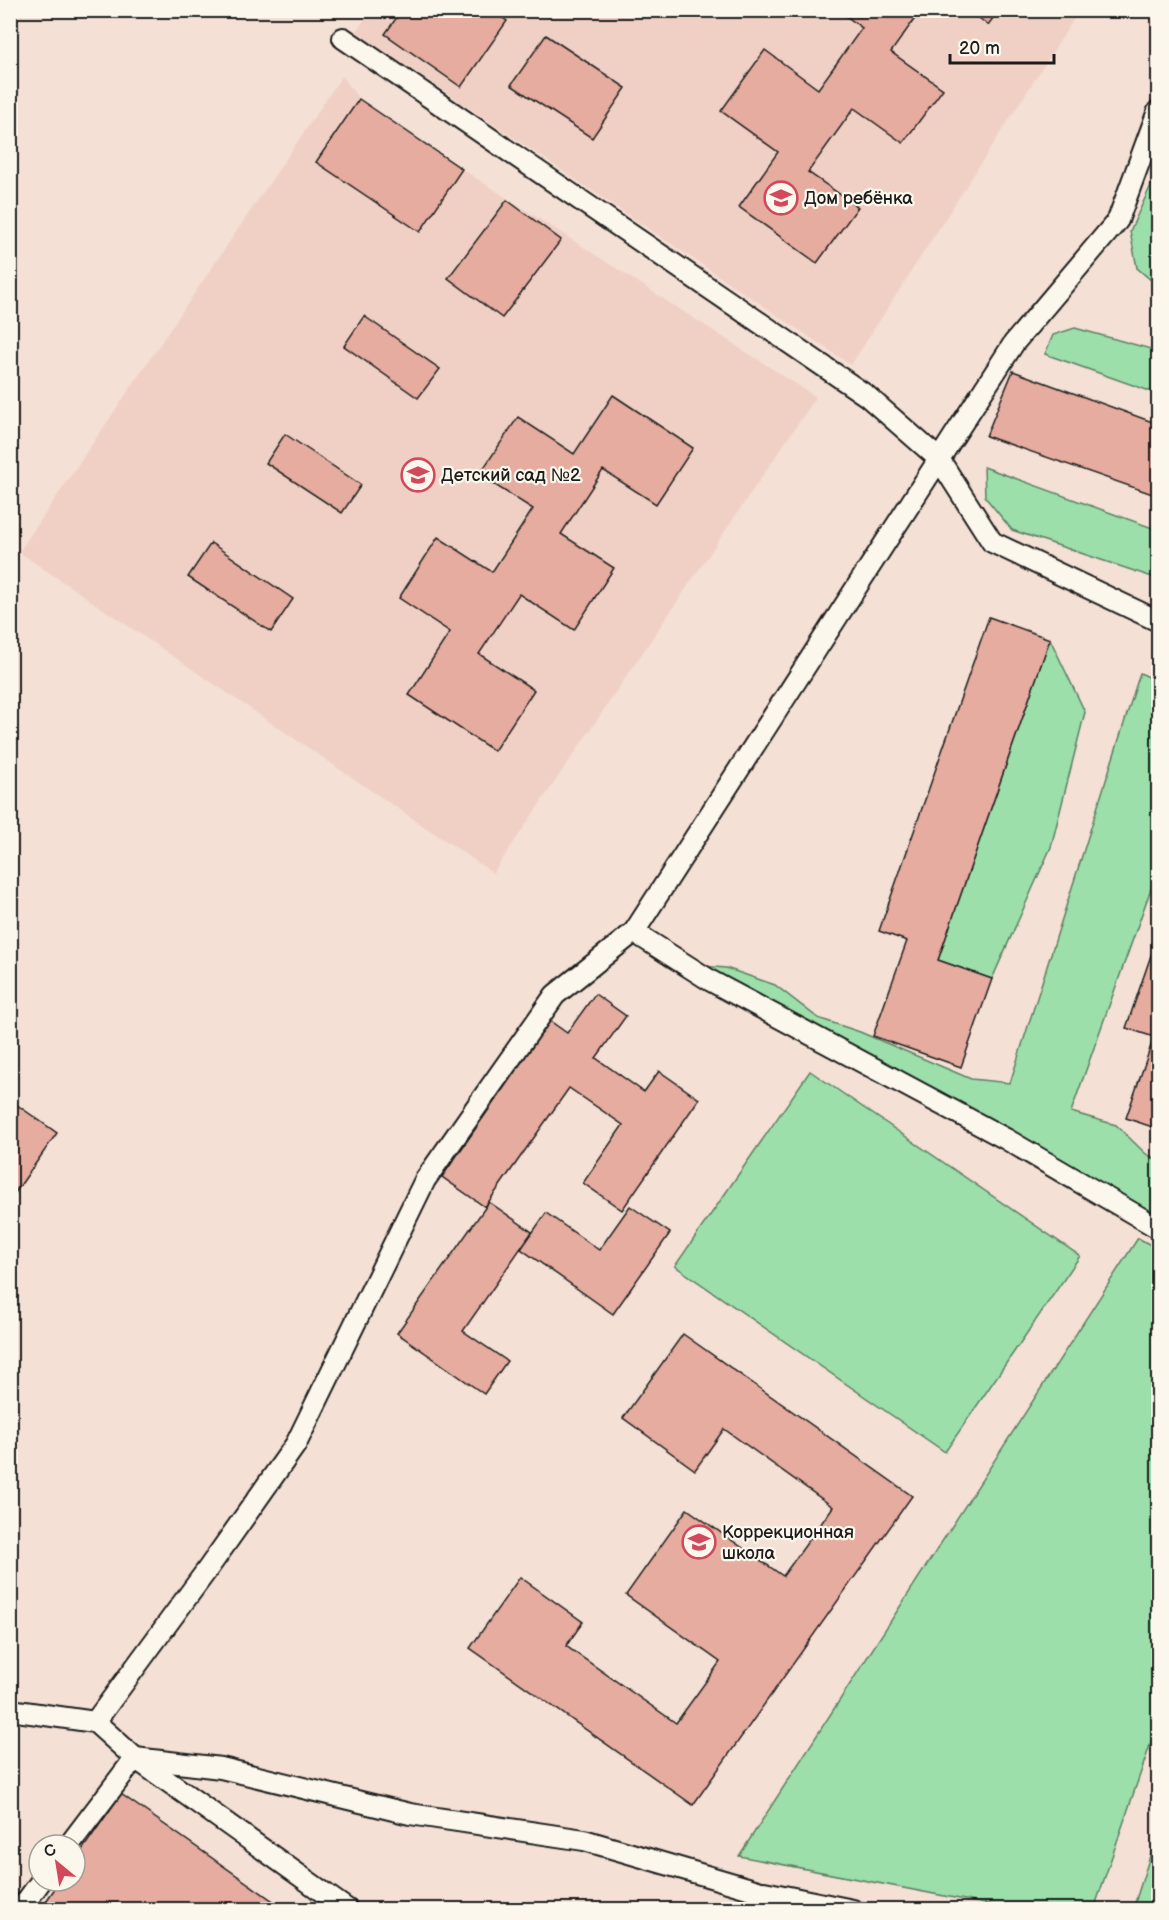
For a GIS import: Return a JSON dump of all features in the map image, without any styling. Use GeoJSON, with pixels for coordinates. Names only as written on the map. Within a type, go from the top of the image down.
{"type":"FeatureCollection","features":[{"type":"Feature","properties":{"kind":"lane"},"geometry":{"type":"LineString","coordinates":[[343,38],[867,396],[939,459],[992,542],[1158,621]]}},
{"type":"Feature","properties":{"kind":"lane"},"geometry":{"type":"LineString","coordinates":[[95,1722],[296,1444],[425,1179],[555,994],[634,932],[1014,343],[1118,220],[1158,111]]}},
{"type":"Feature","properties":{"kind":"lane"},"geometry":{"type":"LineString","coordinates":[[634,932],[711,981],[1006,1139],[1158,1228]]}},
{"type":"Feature","properties":{"kind":"lane"},"geometry":{"type":"LineString","coordinates":[[10,1710],[95,1722],[135,1758],[348,1910]]}},
{"type":"Feature","properties":{"kind":"lane"},"geometry":{"type":"LineString","coordinates":[[78,1833],[135,1758]]}},
{"type":"Feature","properties":{"kind":"lane"},"geometry":{"type":"LineString","coordinates":[[135,1758],[221,1768],[410,1814],[584,1840],[758,1891],[853,1910]]}},
{"type":"Feature","properties":{"kind":"lane"},"geometry":{"type":"LineString","coordinates":[[758,1891],[784,1910]]}},
{"type":"Feature","properties":{"kind":"lane"},"geometry":{"type":"LineString","coordinates":[[20,1910],[32,1893]]}},
{"type":"Feature","properties":{"kind":"shaded area","name":"Дом ребёнка"},"geometry":{"type":"Polygon","coordinates":[[[371,10],[1079,11],[851,365],[356,32],[371,10]]]}},
{"type":"Feature","properties":{"kind":"shaded area","name":"Детский сад №2"},"geometry":{"type":"Polygon","coordinates":[[[342,76],[359,99],[462,169],[816,397],[493,873],[19,552],[342,76]]]}},
{"type":"Feature","properties":{"kind":"green space"},"geometry":{"type":"Polygon","coordinates":[[[1158,170],[1158,286],[1137,268],[1130,231],[1158,170]]]}},
{"type":"Feature","properties":{"kind":"green space"},"geometry":{"type":"Polygon","coordinates":[[[1075,328],[1158,351],[1158,394],[1045,354],[1053,335],[1075,328]]]}},
{"type":"Feature","properties":{"kind":"green space"},"geometry":{"type":"Polygon","coordinates":[[[984,467],[1158,530],[1158,579],[1012,530],[985,497],[984,467]]]}},
{"type":"Feature","properties":{"kind":"green space"},"geometry":{"type":"Polygon","coordinates":[[[1050,639],[1085,712],[1051,847],[992,979],[938,960],[1050,639]]]}},
{"type":"Feature","properties":{"kind":"green space"},"geometry":{"type":"Polygon","coordinates":[[[1140,673],[1158,681],[1158,869],[1071,1112],[1116,1125],[1146,1154],[1158,1160],[1158,1216],[1017,1134],[702,966],[726,968],[775,985],[818,1018],[860,1032],[971,1079],[1010,1083],[1140,673]]]}},
{"type":"Feature","properties":{"kind":"green space"},"geometry":{"type":"Polygon","coordinates":[[[810,1071],[1080,1256],[945,1452],[675,1266],[810,1071]]]}},
{"type":"Feature","properties":{"kind":"green space"},"geometry":{"type":"Polygon","coordinates":[[[1138,1238],[1158,1249],[1158,1722],[1094,1909],[1011,1909],[739,1856],[1138,1238]]]}},
{"type":"Feature","properties":{"kind":"green space"},"geometry":{"type":"Polygon","coordinates":[[[1158,1831],[1158,1909],[1133,1909],[1158,1831]]]}},
{"type":"Feature","properties":{"kind":"building"},"geometry":{"type":"Polygon","coordinates":[[[402,10],[492,10],[507,21],[461,87],[385,34],[402,10]]]}},
{"type":"Feature","properties":{"kind":"building"},"geometry":{"type":"Polygon","coordinates":[[[838,10],[921,10],[891,52],[943,89],[903,143],[854,108],[808,172],[858,207],[817,263],[739,207],[778,152],[721,111],[765,50],[818,89],[862,28],[838,10]]]}},
{"type":"Feature","properties":{"kind":"building"},"geometry":{"type":"Polygon","coordinates":[[[969,10],[999,10],[988,25],[969,10]]]}},
{"type":"Feature","properties":{"kind":"building"},"geometry":{"type":"Polygon","coordinates":[[[546,35],[626,88],[592,138],[511,85],[546,35]]]}},
{"type":"Feature","properties":{"kind":"building"},"geometry":{"type":"Polygon","coordinates":[[[359,99],[462,169],[420,232],[316,162],[359,99]]]}},
{"type":"Feature","properties":{"kind":"building"},"geometry":{"type":"Polygon","coordinates":[[[507,200],[561,240],[502,318],[448,278],[507,200]]]}},
{"type":"Feature","properties":{"kind":"building"},"geometry":{"type":"Polygon","coordinates":[[[364,316],[440,369],[418,398],[344,346],[364,316]]]}},
{"type":"Feature","properties":{"kind":"building"},"geometry":{"type":"Polygon","coordinates":[[[1013,371],[1158,424],[1158,496],[986,436],[1013,371]]]}},
{"type":"Feature","properties":{"kind":"building"},"geometry":{"type":"Polygon","coordinates":[[[613,395],[693,448],[656,504],[603,470],[561,534],[614,568],[574,630],[519,594],[479,654],[534,690],[494,751],[409,695],[450,632],[399,598],[438,537],[492,572],[533,509],[479,475],[518,417],[574,454],[613,395]]]}},
{"type":"Feature","properties":{"kind":"building"},"geometry":{"type":"Polygon","coordinates":[[[285,434],[361,485],[342,513],[266,463],[285,434]]]}},
{"type":"Feature","properties":{"kind":"building"},"geometry":{"type":"Polygon","coordinates":[[[211,543],[293,599],[271,632],[188,577],[211,543]]]}},
{"type":"Feature","properties":{"kind":"building"},"geometry":{"type":"Polygon","coordinates":[[[989,617],[1050,639],[938,960],[992,979],[961,1067],[873,1036],[907,941],[879,931],[989,617]]]}},
{"type":"Feature","properties":{"kind":"building"},"geometry":{"type":"Polygon","coordinates":[[[1158,935],[1158,1129],[1126,1118],[1154,1037],[1126,1028],[1158,935]]]}},
{"type":"Feature","properties":{"kind":"building"},"geometry":{"type":"Polygon","coordinates":[[[595,994],[626,1016],[596,1058],[644,1092],[659,1071],[699,1099],[622,1210],[583,1183],[623,1125],[569,1088],[485,1207],[442,1177],[550,1021],[567,1033],[595,994]]]}},
{"type":"Feature","properties":{"kind":"building"},"geometry":{"type":"Polygon","coordinates":[[[10,1100],[57,1133],[10,1200],[10,1100]]]}},
{"type":"Feature","properties":{"kind":"building"},"geometry":{"type":"Polygon","coordinates":[[[489,1202],[532,1232],[463,1331],[507,1361],[484,1394],[397,1333],[489,1202]]]}},
{"type":"Feature","properties":{"kind":"building"},"geometry":{"type":"Polygon","coordinates":[[[630,1206],[670,1233],[613,1314],[521,1249],[546,1213],[599,1250],[630,1206]]]}},
{"type":"Feature","properties":{"kind":"building","name":"Коррекционная школа"},"geometry":{"type":"Polygon","coordinates":[[[683,1334],[912,1496],[693,1805],[470,1648],[520,1577],[583,1622],[566,1646],[676,1723],[720,1662],[626,1595],[687,1509],[783,1576],[833,1507],[724,1429],[695,1470],[623,1418],[683,1334]]]}},
{"type":"Feature","properties":{"kind":"building"},"geometry":{"type":"Polygon","coordinates":[[[121,1794],[286,1910],[40,1910],[52,1893],[87,1893],[87,1843],[121,1794]]]}},
{"type":"Feature","properties":{"kind":"place","name":"Дом ребёнка"},"geometry":{"type":"Point","coordinates":[781,198]}},
{"type":"Feature","properties":{"kind":"place","name":"Детский сад №2"},"geometry":{"type":"Point","coordinates":[418,475]}},
{"type":"Feature","properties":{"kind":"place","name":"Коррекционная школа"},"geometry":{"type":"Point","coordinates":[699,1542]}}]}
